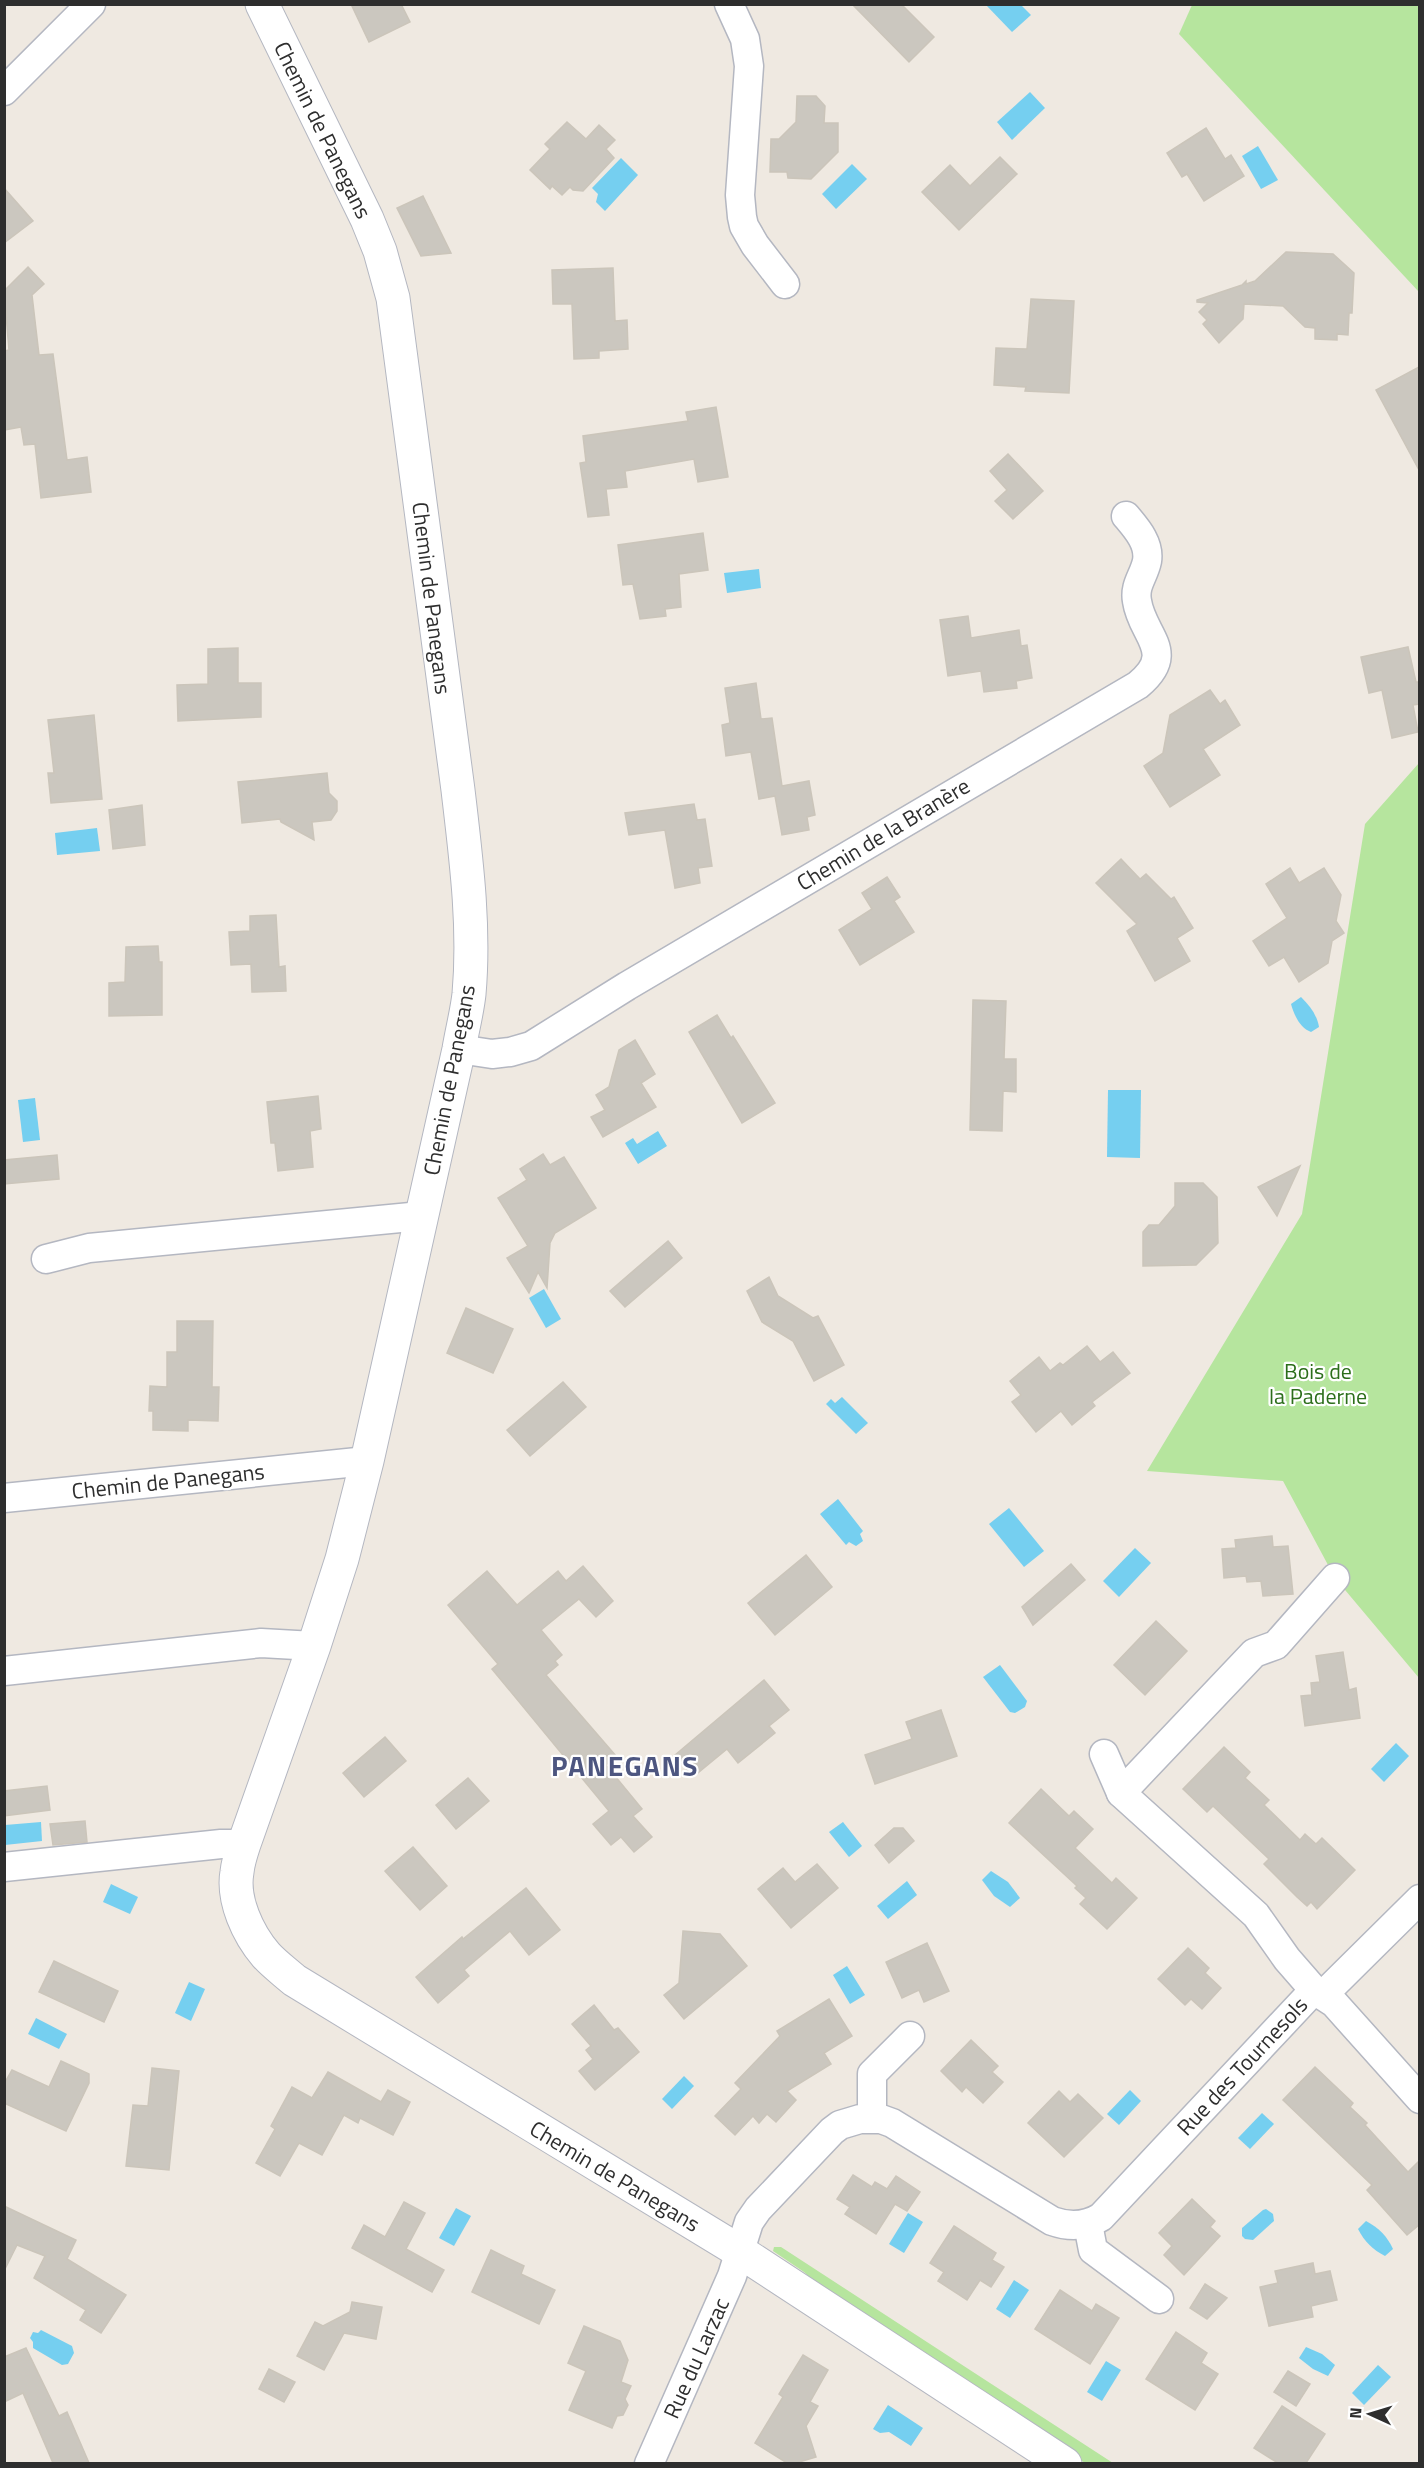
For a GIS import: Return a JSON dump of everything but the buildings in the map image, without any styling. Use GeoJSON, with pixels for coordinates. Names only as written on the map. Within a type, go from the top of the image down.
{"type":"FeatureCollection","features":[{"type":"Feature","properties":{"kind":"street"},"geometry":{"type":"LineString","coordinates":[[4,91],[91,4]]}},
{"type":"Feature","properties":{"kind":"street","name":"Chemin de Panegans"},"geometry":{"type":"LineString","coordinates":[[262,4],[367,219],[380,251],[393,298],[467,867],[470,966],[468,997],[459,1049],[367,1461],[342,1559],[314,1646],[244,1844],[236,1874],[243,1916],[250,1933],[266,1956],[294,1980],[739,2251],[1065,2463]]}},
{"type":"Feature","properties":{"kind":"street"},"geometry":{"type":"LineString","coordinates":[[729,4],[745,39],[749,66],[740,195],[742,217],[744,226],[755,245],[785,284]]}},
{"type":"Feature","properties":{"kind":"street","name":"Chemin de la Branère"},"geometry":{"type":"LineString","coordinates":[[459,1049],[492,1054],[531,1046],[627,986],[1138,685],[1149,676],[1156,664],[1156,652],[1137,604],[1136,587],[1147,562],[1146,548],[1138,531],[1126,516]]}},
{"type":"Feature","properties":{"kind":"street"},"geometry":{"type":"LineString","coordinates":[[46,1259],[90,1248],[421,1216]]}},
{"type":"Feature","properties":{"kind":"street","name":"Chemin de Panegans"},"geometry":{"type":"LineString","coordinates":[[4,1498],[367,1461]]}},
{"type":"Feature","properties":{"kind":"street"},"geometry":{"type":"LineString","coordinates":[[1121,1793],[1254,1653],[1276,1645],[1335,1578]]}},
{"type":"Feature","properties":{"kind":"street"},"geometry":{"type":"LineString","coordinates":[[4,1671],[261,1643],[314,1646]]}},
{"type":"Feature","properties":{"kind":"street"},"geometry":{"type":"LineString","coordinates":[[1104,1754],[1121,1793],[1256,1914],[1287,1959],[1318,1992],[1419,1899]]}},
{"type":"Feature","properties":{"kind":"street"},"geometry":{"type":"LineString","coordinates":[[4,1867],[221,1844],[244,1844]]}},
{"type":"Feature","properties":{"kind":"street","name":"Rue des Tournesols"},"geometry":{"type":"LineString","coordinates":[[1088,2224],[1101,2217],[1318,1992],[1342,2011],[1419,2099]]}},
{"type":"Feature","properties":{"kind":"street"},"geometry":{"type":"LineString","coordinates":[[872,2118],[872,2074],[910,2036]]}},
{"type":"Feature","properties":{"kind":"street"},"geometry":{"type":"LineString","coordinates":[[739,2251],[749,2222],[758,2209],[832,2130],[848,2121],[872,2118],[892,2122],[1052,2221],[1071,2226],[1088,2224],[1093,2250],[1159,2300]]}},
{"type":"Feature","properties":{"kind":"street","name":"Rue du Larzac"},"geometry":{"type":"LineString","coordinates":[[649,2463],[732,2276],[739,2251]]}},
{"type":"Feature","properties":{"kind":"green space"},"geometry":{"type":"Polygon","coordinates":[[[1192,5],[1419,5],[1419,292],[1179,34],[1192,5]]]}},
{"type":"Feature","properties":{"kind":"green space","name":"Bois de la Paderne"},"geometry":{"type":"Polygon","coordinates":[[[1419,763],[1419,1678],[1335,1578],[1283,1481],[1147,1471],[1302,1214],[1365,824],[1419,763]]]}},
{"type":"Feature","properties":{"kind":"green space"},"geometry":{"type":"Polygon","coordinates":[[[774,2247],[781,2247],[1113,2463],[1085,2463],[829,2296],[804,2272],[773,2251],[774,2247]]]}},
{"type":"Feature","properties":{"kind":"water"},"geometry":{"type":"Polygon","coordinates":[[[986,5],[1021,5],[1031,15],[1012,32],[986,5]]]}},
{"type":"Feature","properties":{"kind":"water"},"geometry":{"type":"Polygon","coordinates":[[[1030,92],[1045,108],[1012,140],[997,122],[1030,92]]]}},
{"type":"Feature","properties":{"kind":"water"},"geometry":{"type":"Polygon","coordinates":[[[1258,146],[1278,180],[1261,189],[1242,156],[1258,146]]]}},
{"type":"Feature","properties":{"kind":"water"},"geometry":{"type":"Polygon","coordinates":[[[621,158],[638,175],[605,211],[596,202],[598,194],[592,188],[621,158]]]}},
{"type":"Feature","properties":{"kind":"water"},"geometry":{"type":"Polygon","coordinates":[[[852,164],[867,179],[836,209],[822,194],[852,164]]]}},
{"type":"Feature","properties":{"kind":"water"},"geometry":{"type":"Polygon","coordinates":[[[759,569],[761,588],[727,593],[724,573],[759,569]]]}},
{"type":"Feature","properties":{"kind":"water"},"geometry":{"type":"Polygon","coordinates":[[[97,828],[100,851],[57,855],[55,833],[97,828]]]}},
{"type":"Feature","properties":{"kind":"water"},"geometry":{"type":"Polygon","coordinates":[[[1301,997],[1313,1011],[1318,1023],[1319,1027],[1311,1032],[1298,1021],[1291,1004],[1301,997]]]}},
{"type":"Feature","properties":{"kind":"water"},"geometry":{"type":"Polygon","coordinates":[[[1108,1090],[1141,1090],[1140,1158],[1107,1157],[1108,1090]]]}},
{"type":"Feature","properties":{"kind":"water"},"geometry":{"type":"Polygon","coordinates":[[[35,1098],[40,1140],[23,1142],[18,1100],[35,1098]]]}},
{"type":"Feature","properties":{"kind":"water"},"geometry":{"type":"Polygon","coordinates":[[[658,1131],[667,1146],[638,1164],[625,1143],[633,1138],[637,1144],[658,1131]]]}},
{"type":"Feature","properties":{"kind":"water"},"geometry":{"type":"Polygon","coordinates":[[[544,1289],[561,1319],[546,1328],[529,1298],[544,1289]]]}},
{"type":"Feature","properties":{"kind":"water"},"geometry":{"type":"Polygon","coordinates":[[[842,1397],[868,1423],[856,1434],[826,1404],[831,1399],[835,1403],[842,1397]]]}},
{"type":"Feature","properties":{"kind":"water"},"geometry":{"type":"Polygon","coordinates":[[[838,1499],[863,1531],[860,1534],[863,1541],[856,1546],[849,1542],[846,1545],[820,1514],[838,1499]]]}},
{"type":"Feature","properties":{"kind":"water"},"geometry":{"type":"Polygon","coordinates":[[[1009,1508],[1044,1551],[1024,1567],[989,1524],[1009,1508]]]}},
{"type":"Feature","properties":{"kind":"water"},"geometry":{"type":"Polygon","coordinates":[[[1135,1548],[1151,1563],[1119,1597],[1103,1581],[1135,1548]]]}},
{"type":"Feature","properties":{"kind":"water"},"geometry":{"type":"Polygon","coordinates":[[[1000,1665],[1027,1701],[1025,1707],[1015,1713],[1010,1712],[983,1677],[1000,1665]]]}},
{"type":"Feature","properties":{"kind":"water"},"geometry":{"type":"Polygon","coordinates":[[[1396,1743],[1409,1756],[1384,1782],[1371,1769],[1396,1743]]]}},
{"type":"Feature","properties":{"kind":"water"},"geometry":{"type":"Polygon","coordinates":[[[41,1822],[42,1841],[5,1845],[5,1825],[41,1822]]]}},
{"type":"Feature","properties":{"kind":"water"},"geometry":{"type":"Polygon","coordinates":[[[843,1822],[862,1846],[849,1857],[829,1832],[843,1822]]]}},
{"type":"Feature","properties":{"kind":"water"},"geometry":{"type":"Polygon","coordinates":[[[991,1871],[1008,1882],[1020,1898],[1010,1907],[994,1896],[982,1880],[991,1871]]]}},
{"type":"Feature","properties":{"kind":"water"},"geometry":{"type":"Polygon","coordinates":[[[907,1881],[917,1895],[888,1919],[877,1906],[907,1881]]]}},
{"type":"Feature","properties":{"kind":"water"},"geometry":{"type":"Polygon","coordinates":[[[111,1884],[138,1897],[130,1914],[103,1902],[111,1884]]]}},
{"type":"Feature","properties":{"kind":"water"},"geometry":{"type":"Polygon","coordinates":[[[847,1966],[865,1995],[850,2004],[833,1975],[847,1966]]]}},
{"type":"Feature","properties":{"kind":"water"},"geometry":{"type":"Polygon","coordinates":[[[189,1982],[205,1989],[191,2021],[175,2013],[189,1982]]]}},
{"type":"Feature","properties":{"kind":"water"},"geometry":{"type":"Polygon","coordinates":[[[36,2018],[67,2034],[59,2049],[28,2034],[36,2018]]]}},
{"type":"Feature","properties":{"kind":"water"},"geometry":{"type":"Polygon","coordinates":[[[684,2076],[694,2086],[672,2109],[662,2099],[684,2076]]]}},
{"type":"Feature","properties":{"kind":"water"},"geometry":{"type":"Polygon","coordinates":[[[1130,2090],[1141,2101],[1119,2125],[1107,2114],[1130,2090]]]}},
{"type":"Feature","properties":{"kind":"water"},"geometry":{"type":"Polygon","coordinates":[[[1262,2113],[1274,2124],[1250,2149],[1238,2138],[1262,2113]]]}},
{"type":"Feature","properties":{"kind":"water"},"geometry":{"type":"Polygon","coordinates":[[[456,2208],[471,2216],[454,2246],[439,2238],[456,2208]]]}},
{"type":"Feature","properties":{"kind":"water"},"geometry":{"type":"Polygon","coordinates":[[[1266,2209],[1273,2214],[1274,2221],[1253,2240],[1245,2239],[1242,2236],[1242,2228],[1266,2209]]]}},
{"type":"Feature","properties":{"kind":"water"},"geometry":{"type":"Polygon","coordinates":[[[908,2213],[923,2222],[904,2253],[889,2244],[908,2213]]]}},
{"type":"Feature","properties":{"kind":"water"},"geometry":{"type":"Polygon","coordinates":[[[1366,2221],[1375,2226],[1391,2244],[1393,2249],[1385,2256],[1369,2245],[1358,2229],[1366,2221]]]}},
{"type":"Feature","properties":{"kind":"water"},"geometry":{"type":"Polygon","coordinates":[[[1014,2280],[1029,2290],[1010,2318],[996,2309],[1014,2280]]]}},
{"type":"Feature","properties":{"kind":"water"},"geometry":{"type":"Polygon","coordinates":[[[41,2330],[72,2346],[74,2353],[68,2364],[62,2365],[33,2348],[30,2338],[33,2332],[38,2333],[41,2330]]]}},
{"type":"Feature","properties":{"kind":"water"},"geometry":{"type":"Polygon","coordinates":[[[1306,2347],[1322,2354],[1335,2365],[1328,2376],[1313,2369],[1299,2358],[1306,2347]]]}},
{"type":"Feature","properties":{"kind":"water"},"geometry":{"type":"Polygon","coordinates":[[[1106,2361],[1121,2370],[1102,2401],[1087,2392],[1106,2361]]]}},
{"type":"Feature","properties":{"kind":"water"},"geometry":{"type":"Polygon","coordinates":[[[1378,2365],[1391,2377],[1364,2405],[1352,2393],[1378,2365]]]}},
{"type":"Feature","properties":{"kind":"water"},"geometry":{"type":"Polygon","coordinates":[[[888,2405],[923,2428],[911,2446],[889,2432],[880,2433],[873,2429],[888,2405]]]}},
{"type":"Feature","properties":{"kind":"district","name":"PANEGANS"},"geometry":{"type":"Point","coordinates":[625,1765]}}]}
